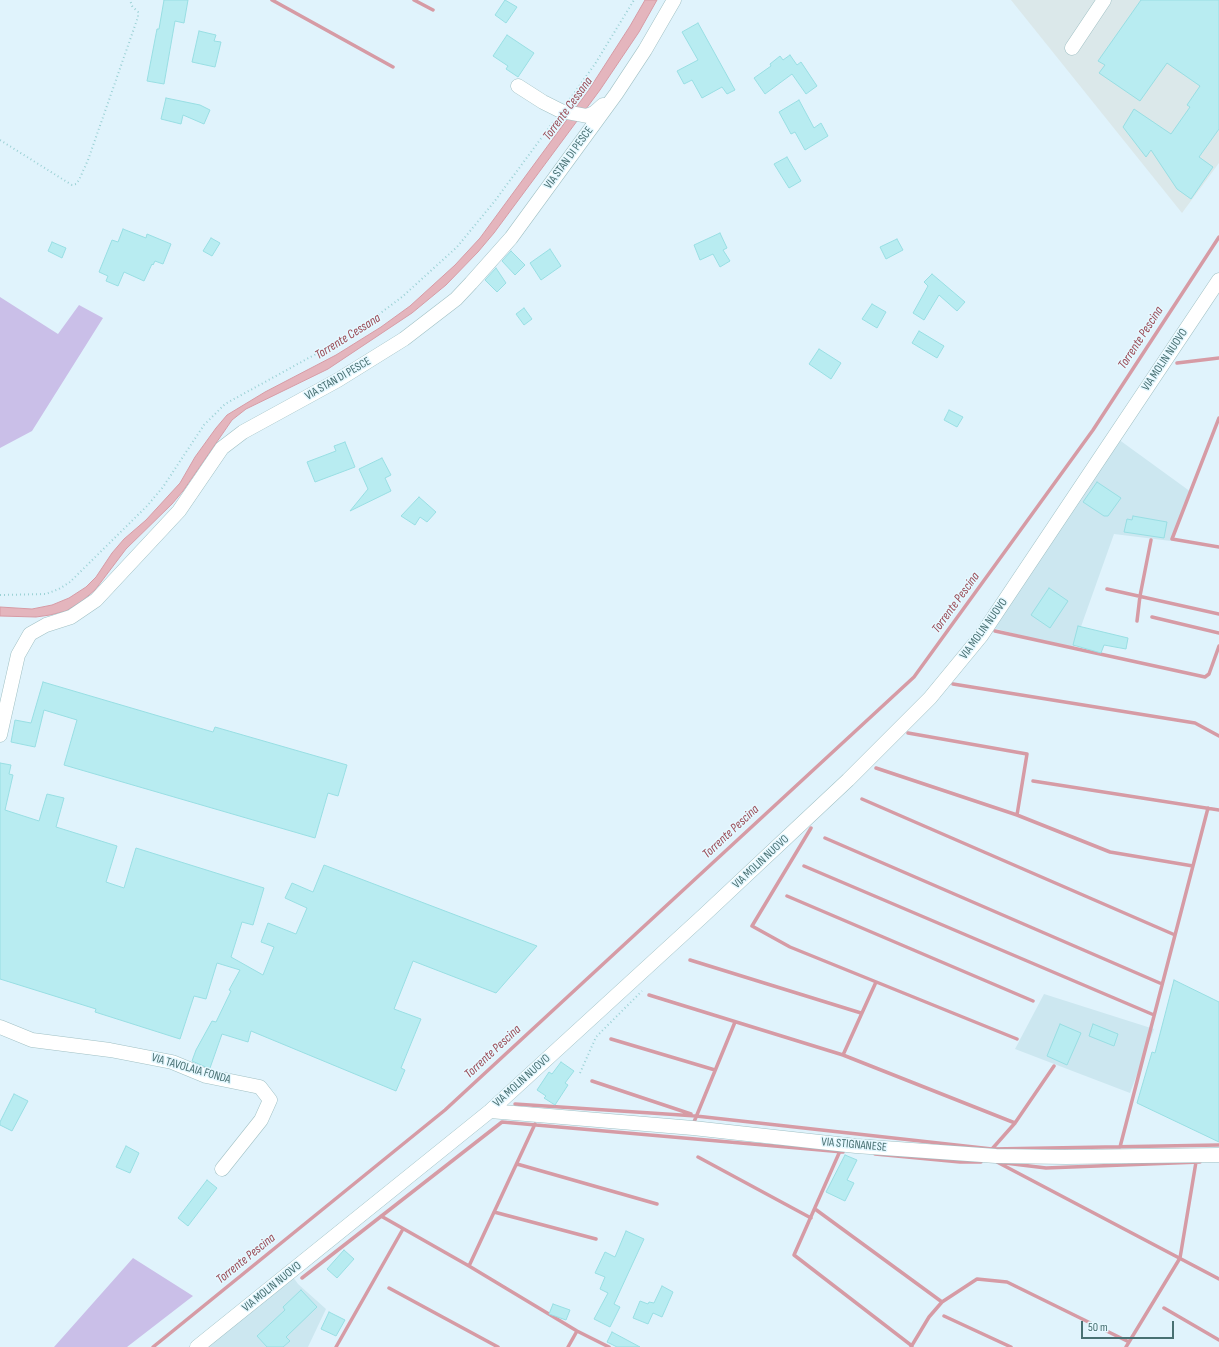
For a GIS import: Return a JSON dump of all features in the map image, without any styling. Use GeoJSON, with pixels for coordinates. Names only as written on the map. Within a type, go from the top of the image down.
{"type":"FeatureCollection","features":[{"type":"Feature","properties":{"kind":"street","name":"VIA STAN DI PESCE"},"geometry":{"type":"LineString","coordinates":[[0,735],[18,654],[30,634],[46,625],[70,617],[96,600],[179,511],[222,448],[242,432],[338,380],[404,339],[456,299],[511,238],[616,94],[645,50],[674,0]]}},
{"type":"Feature","properties":{"kind":"street"},"geometry":{"type":"LineString","coordinates":[[1072,48],[1104,0]]}},
{"type":"Feature","properties":{"kind":"street"},"geometry":{"type":"LineString","coordinates":[[518,86],[543,102],[561,111],[584,116],[594,113],[616,94]]}},
{"type":"Feature","properties":{"kind":"street","name":"VIA MOLIN NUOVO"},"geometry":{"type":"LineString","coordinates":[[197,1347],[490,1110],[703,916],[848,780],[930,698],[982,636],[1219,280]]}},
{"type":"Feature","properties":{"kind":"street","name":"VIA TAVOLAIA FONDA"},"geometry":{"type":"LineString","coordinates":[[0,1027],[32,1040],[110,1050],[172,1062],[206,1076],[260,1087],[270,1100],[261,1120],[222,1169]]}},
{"type":"Feature","properties":{"kind":"street","name":"VIA STIGNANESE"},"geometry":{"type":"LineString","coordinates":[[490,1110],[692,1128],[856,1146],[996,1156],[1074,1157],[1219,1155]]}},
{"type":"Feature","properties":{"kind":"path"},"geometry":{"type":"LineString","coordinates":[[0,140],[72,185],[76,184],[88,160],[138,17],[138,12],[132,6],[130,0]]}},
{"type":"Feature","properties":{"kind":"path"},"geometry":{"type":"LineString","coordinates":[[0,595],[46,594],[59,589],[70,582],[147,506],[163,487],[204,425],[225,404],[354,333],[402,297],[457,247],[494,202],[595,64],[634,0]]}},
{"type":"Feature","properties":{"kind":"path"},"geometry":{"type":"LineString","coordinates":[[580,1073],[596,1037],[647,986]]}},
{"type":"Feature","properties":{"kind":"shaded area"},"geometry":{"type":"Polygon","coordinates":[[[645,0],[657,0],[639,32],[600,90],[494,233],[446,285],[412,313],[328,369],[246,409],[232,420],[183,491],[172,504],[126,549],[95,590],[82,601],[66,611],[50,615],[36,617],[0,616],[0,607],[32,609],[52,605],[69,598],[86,587],[96,577],[112,553],[124,539],[146,520],[180,483],[195,457],[227,415],[265,392],[336,355],[381,327],[410,306],[455,265],[480,238],[588,91],[645,0]]]}},
{"type":"Feature","properties":{"kind":"shaded area"},"geometry":{"type":"Polygon","coordinates":[[[1011,0],[1219,0],[1219,163],[1182,213],[1011,0]]]}},
{"type":"Feature","properties":{"kind":"shaded area"},"geometry":{"type":"Polygon","coordinates":[[[0,297],[58,334],[79,305],[103,318],[32,431],[0,448],[0,297]]]}},
{"type":"Feature","properties":{"kind":"shaded area"},"geometry":{"type":"Polygon","coordinates":[[[1118,439],[1191,492],[1171,541],[1114,534],[1073,649],[993,628],[1118,439]]]}},
{"type":"Feature","properties":{"kind":"shaded area"},"geometry":{"type":"Polygon","coordinates":[[[1044,994],[1154,1029],[1130,1093],[1015,1049],[1044,994]]]}},
{"type":"Feature","properties":{"kind":"shaded area"},"geometry":{"type":"Polygon","coordinates":[[[133,1258],[193,1296],[127,1347],[54,1347],[133,1258]]]}},
{"type":"Feature","properties":{"kind":"shaded area"},"geometry":{"type":"Polygon","coordinates":[[[293,1277],[298,1284],[326,1309],[308,1347],[205,1347],[293,1277]]]}},
{"type":"Feature","properties":{"kind":"building"},"geometry":{"type":"Polygon","coordinates":[[[164,0],[188,0],[184,23],[175,21],[164,84],[147,81],[164,0]]]}},
{"type":"Feature","properties":{"kind":"building"},"geometry":{"type":"Polygon","coordinates":[[[505,0],[517,7],[506,23],[495,15],[505,0]]]}},
{"type":"Feature","properties":{"kind":"building"},"geometry":{"type":"Polygon","coordinates":[[[1141,0],[1219,0],[1219,129],[1199,157],[1213,167],[1191,199],[1177,189],[1151,150],[1146,157],[1123,127],[1134,109],[1171,134],[1190,107],[1187,105],[1200,86],[1167,63],[1140,101],[1099,73],[1105,65],[1098,61],[1141,0]]]}},
{"type":"Feature","properties":{"kind":"building"},"geometry":{"type":"Polygon","coordinates":[[[698,23],[735,90],[727,94],[722,87],[702,98],[692,80],[684,84],[677,71],[698,60],[682,32],[698,23]]]}},
{"type":"Feature","properties":{"kind":"building"},"geometry":{"type":"Polygon","coordinates":[[[199,31],[216,35],[214,41],[221,42],[215,67],[192,62],[199,31]]]}},
{"type":"Feature","properties":{"kind":"building"},"geometry":{"type":"Polygon","coordinates":[[[507,35],[534,53],[518,77],[506,69],[508,66],[493,56],[507,35]]]}},
{"type":"Feature","properties":{"kind":"building"},"geometry":{"type":"Polygon","coordinates":[[[790,55],[797,65],[801,62],[817,86],[806,94],[792,74],[765,94],[754,78],[771,66],[770,64],[780,56],[783,60],[790,55]]]}},
{"type":"Feature","properties":{"kind":"building"},"geometry":{"type":"Polygon","coordinates":[[[166,98],[200,105],[210,110],[204,124],[183,115],[181,124],[161,119],[166,98]]]}},
{"type":"Feature","properties":{"kind":"building"},"geometry":{"type":"Polygon","coordinates":[[[799,100],[814,128],[821,123],[828,136],[805,150],[795,132],[791,134],[779,112],[799,100]]]}},
{"type":"Feature","properties":{"kind":"building"},"geometry":{"type":"Polygon","coordinates":[[[787,157],[801,181],[789,188],[774,164],[787,157]]]}},
{"type":"Feature","properties":{"kind":"building"},"geometry":{"type":"Polygon","coordinates":[[[123,229],[146,238],[147,234],[171,244],[163,264],[155,261],[144,281],[124,272],[118,286],[106,281],[108,276],[99,272],[112,240],[118,242],[123,229]]]}},
{"type":"Feature","properties":{"kind":"building"},"geometry":{"type":"Polygon","coordinates":[[[720,233],[727,248],[723,250],[730,261],[720,267],[713,254],[700,260],[694,245],[720,233]]]}},
{"type":"Feature","properties":{"kind":"building"},"geometry":{"type":"Polygon","coordinates":[[[211,238],[220,243],[212,256],[203,251],[211,238]]]}},
{"type":"Feature","properties":{"kind":"building"},"geometry":{"type":"Polygon","coordinates":[[[897,239],[903,250],[886,259],[880,247],[897,239]]]}},
{"type":"Feature","properties":{"kind":"building"},"geometry":{"type":"Polygon","coordinates":[[[52,242],[66,248],[62,258],[48,251],[52,242]]]}},
{"type":"Feature","properties":{"kind":"building"},"geometry":{"type":"Polygon","coordinates":[[[550,249],[561,266],[541,280],[530,263],[550,249]]]}},
{"type":"Feature","properties":{"kind":"building"},"geometry":{"type":"Polygon","coordinates":[[[511,251],[525,265],[515,275],[502,261],[511,251]]]}},
{"type":"Feature","properties":{"kind":"building"},"geometry":{"type":"Polygon","coordinates":[[[496,268],[506,283],[497,292],[485,280],[496,268]]]}},
{"type":"Feature","properties":{"kind":"building"},"geometry":{"type":"Polygon","coordinates":[[[932,274],[965,302],[957,311],[939,295],[924,320],[913,313],[928,286],[924,282],[932,274]]]}},
{"type":"Feature","properties":{"kind":"building"},"geometry":{"type":"Polygon","coordinates":[[[872,304],[886,312],[877,328],[862,319],[872,304]]]}},
{"type":"Feature","properties":{"kind":"building"},"geometry":{"type":"Polygon","coordinates":[[[524,308],[532,319],[524,325],[516,314],[524,308]]]}},
{"type":"Feature","properties":{"kind":"building"},"geometry":{"type":"Polygon","coordinates":[[[919,331],[944,346],[937,358],[912,343],[919,331]]]}},
{"type":"Feature","properties":{"kind":"building"},"geometry":{"type":"Polygon","coordinates":[[[819,349],[841,363],[831,379],[809,364],[819,349]]]}},
{"type":"Feature","properties":{"kind":"building"},"geometry":{"type":"Polygon","coordinates":[[[949,410],[963,417],[957,427],[944,420],[949,410]]]}},
{"type":"Feature","properties":{"kind":"building"},"geometry":{"type":"Polygon","coordinates":[[[345,442],[355,467],[315,482],[307,462],[336,451],[334,446],[345,442]]]}},
{"type":"Feature","properties":{"kind":"building"},"geometry":{"type":"Polygon","coordinates":[[[382,458],[391,475],[385,478],[391,491],[350,511],[368,489],[359,469],[382,458]]]}},
{"type":"Feature","properties":{"kind":"building"},"geometry":{"type":"Polygon","coordinates":[[[1097,482],[1121,498],[1108,516],[1104,516],[1083,502],[1097,482]]]}},
{"type":"Feature","properties":{"kind":"building"},"geometry":{"type":"Polygon","coordinates":[[[419,497],[436,512],[427,522],[420,517],[415,525],[401,516],[419,497]]]}},
{"type":"Feature","properties":{"kind":"building"},"geometry":{"type":"Polygon","coordinates":[[[1133,516],[1167,522],[1164,538],[1124,532],[1127,519],[1132,520],[1133,516]]]}},
{"type":"Feature","properties":{"kind":"building"},"geometry":{"type":"Polygon","coordinates":[[[1049,588],[1068,601],[1050,628],[1031,615],[1049,588]]]}},
{"type":"Feature","properties":{"kind":"building"},"geometry":{"type":"Polygon","coordinates":[[[1078,626],[1128,638],[1126,649],[1104,645],[1101,653],[1073,645],[1078,626]]]}},
{"type":"Feature","properties":{"kind":"building"},"geometry":{"type":"Polygon","coordinates":[[[43,682],[213,732],[215,727],[347,765],[338,796],[328,793],[315,838],[64,765],[77,720],[44,710],[35,747],[11,742],[15,720],[31,723],[43,682]]]}},
{"type":"Feature","properties":{"kind":"building"},"geometry":{"type":"Polygon","coordinates":[[[0,763],[11,765],[9,774],[13,775],[5,810],[39,821],[47,794],[64,798],[56,827],[117,846],[106,882],[124,888],[136,848],[264,888],[253,925],[242,922],[231,957],[263,975],[274,947],[261,942],[268,923],[296,934],[307,908],[285,898],[292,883],[313,892],[324,865],[537,946],[496,993],[413,961],[394,1009],[421,1019],[401,1068],[405,1070],[396,1091],[251,1031],[248,1042],[222,1034],[210,1068],[208,1068],[192,1061],[196,1050],[212,1021],[216,1022],[231,991],[229,990],[240,970],[217,963],[206,999],[194,996],[180,1039],[95,1012],[96,1009],[0,979],[0,763]]]}},
{"type":"Feature","properties":{"kind":"building"},"geometry":{"type":"Polygon","coordinates":[[[1174,980],[1219,1002],[1219,1142],[1137,1103],[1152,1052],[1155,1053],[1174,980]]]}},
{"type":"Feature","properties":{"kind":"building"},"geometry":{"type":"Polygon","coordinates":[[[1060,1024],[1081,1033],[1067,1065],[1047,1056],[1060,1024]]]}},
{"type":"Feature","properties":{"kind":"building"},"geometry":{"type":"Polygon","coordinates":[[[1093,1024],[1118,1034],[1114,1046],[1089,1036],[1093,1024]]]}},
{"type":"Feature","properties":{"kind":"building"},"geometry":{"type":"Polygon","coordinates":[[[561,1062],[574,1071],[565,1083],[568,1085],[555,1105],[544,1098],[546,1096],[537,1090],[549,1072],[552,1074],[561,1062]]]}},
{"type":"Feature","properties":{"kind":"building"},"geometry":{"type":"Polygon","coordinates":[[[14,1094],[28,1101],[12,1131],[0,1125],[0,1122],[14,1094]]]}},
{"type":"Feature","properties":{"kind":"building"},"geometry":{"type":"Polygon","coordinates":[[[126,1146],[139,1153],[130,1173],[116,1167],[126,1146]]]}},
{"type":"Feature","properties":{"kind":"building"},"geometry":{"type":"Polygon","coordinates":[[[845,1155],[857,1160],[847,1180],[854,1183],[845,1201],[826,1192],[845,1155]]]}},
{"type":"Feature","properties":{"kind":"building"},"geometry":{"type":"Polygon","coordinates":[[[207,1180],[217,1188],[188,1226],[178,1218],[207,1180]]]}},
{"type":"Feature","properties":{"kind":"building"},"geometry":{"type":"Polygon","coordinates":[[[626,1231],[644,1239],[614,1304],[620,1307],[610,1327],[594,1319],[608,1293],[600,1289],[605,1277],[595,1273],[605,1252],[615,1257],[626,1231]]]}},
{"type":"Feature","properties":{"kind":"building"},"geometry":{"type":"Polygon","coordinates":[[[344,1250],[354,1259],[337,1278],[327,1269],[344,1250]]]}},
{"type":"Feature","properties":{"kind":"building"},"geometry":{"type":"Polygon","coordinates":[[[662,1286],[673,1292],[662,1317],[653,1313],[648,1324],[633,1318],[640,1301],[648,1304],[649,1302],[654,1303],[662,1286]]]}},
{"type":"Feature","properties":{"kind":"building"},"geometry":{"type":"Polygon","coordinates":[[[301,1290],[317,1307],[286,1337],[290,1341],[283,1347],[267,1347],[257,1336],[285,1310],[283,1307],[301,1290]]]}},
{"type":"Feature","properties":{"kind":"building"},"geometry":{"type":"Polygon","coordinates":[[[553,1304],[570,1310],[566,1320],[549,1314],[553,1304]]]}},
{"type":"Feature","properties":{"kind":"building"},"geometry":{"type":"Polygon","coordinates":[[[329,1312],[345,1320],[336,1336],[321,1329],[329,1312]]]}},
{"type":"Feature","properties":{"kind":"building"},"geometry":{"type":"Polygon","coordinates":[[[612,1332],[640,1347],[617,1347],[607,1342],[612,1332]]]}},
{"type":"Feature","properties":{"kind":"waterway"},"geometry":{"type":"LineString","coordinates":[[272,0],[393,67]]}},
{"type":"Feature","properties":{"kind":"waterway"},"geometry":{"type":"LineString","coordinates":[[414,0],[433,10]]}},
{"type":"Feature","properties":{"kind":"waterway","name":"Torrente Pescina"},"geometry":{"type":"LineString","coordinates":[[153,1347],[445,1110],[914,677],[1093,430],[1219,237]]}},
{"type":"Feature","properties":{"kind":"waterway"},"geometry":{"type":"LineString","coordinates":[[1177,363],[1219,358]]}},
{"type":"Feature","properties":{"kind":"waterway"},"geometry":{"type":"LineString","coordinates":[[1219,418],[1172,539],[1219,547]]}},
{"type":"Feature","properties":{"kind":"waterway"},"geometry":{"type":"LineString","coordinates":[[1137,621],[1140,596],[1151,540]]}},
{"type":"Feature","properties":{"kind":"waterway"},"geometry":{"type":"LineString","coordinates":[[1107,589],[1219,614]]}},
{"type":"Feature","properties":{"kind":"waterway"},"geometry":{"type":"LineString","coordinates":[[1152,617],[1219,633]]}},
{"type":"Feature","properties":{"kind":"waterway"},"geometry":{"type":"LineString","coordinates":[[995,631],[1205,677],[1209,674],[1219,646]]}},
{"type":"Feature","properties":{"kind":"waterway"},"geometry":{"type":"LineString","coordinates":[[953,684],[1195,723],[1219,736]]}},
{"type":"Feature","properties":{"kind":"waterway"},"geometry":{"type":"LineString","coordinates":[[908,733],[1027,754],[1017,815]]}},
{"type":"Feature","properties":{"kind":"waterway"},"geometry":{"type":"LineString","coordinates":[[876,768],[1017,815],[1110,852],[1193,866]]}},
{"type":"Feature","properties":{"kind":"waterway"},"geometry":{"type":"LineString","coordinates":[[1033,781],[1219,810]]}},
{"type":"Feature","properties":{"kind":"waterway"},"geometry":{"type":"LineString","coordinates":[[862,799],[1175,935]]}},
{"type":"Feature","properties":{"kind":"waterway"},"geometry":{"type":"LineString","coordinates":[[1120,1147],[1208,808]]}},
{"type":"Feature","properties":{"kind":"waterway"},"geometry":{"type":"LineString","coordinates":[[811,828],[752,926],[790,947],[1017,1039]]}},
{"type":"Feature","properties":{"kind":"waterway"},"geometry":{"type":"LineString","coordinates":[[825,838],[1162,984]]}},
{"type":"Feature","properties":{"kind":"waterway"},"geometry":{"type":"LineString","coordinates":[[804,866],[1154,1015]]}},
{"type":"Feature","properties":{"kind":"waterway"},"geometry":{"type":"LineString","coordinates":[[787,896],[1033,1001]]}},
{"type":"Feature","properties":{"kind":"waterway"},"geometry":{"type":"LineString","coordinates":[[690,960],[861,1013]]}},
{"type":"Feature","properties":{"kind":"waterway"},"geometry":{"type":"LineString","coordinates":[[843,1055],[876,982]]}},
{"type":"Feature","properties":{"kind":"waterway"},"geometry":{"type":"LineString","coordinates":[[649,995],[843,1055],[1015,1123]]}},
{"type":"Feature","properties":{"kind":"waterway"},"geometry":{"type":"LineString","coordinates":[[694,1122],[735,1022]]}},
{"type":"Feature","properties":{"kind":"waterway"},"geometry":{"type":"LineString","coordinates":[[611,1039],[715,1070]]}},
{"type":"Feature","properties":{"kind":"waterway"},"geometry":{"type":"LineString","coordinates":[[992,1149],[1015,1123],[1054,1066]]}},
{"type":"Feature","properties":{"kind":"waterway"},"geometry":{"type":"LineString","coordinates":[[592,1081],[691,1114]]}},
{"type":"Feature","properties":{"kind":"waterway"},"geometry":{"type":"LineString","coordinates":[[515,1104],[696,1116],[992,1149],[1219,1145]]}},
{"type":"Feature","properties":{"kind":"waterway"},"geometry":{"type":"LineString","coordinates":[[302,1278],[502,1122],[843,1152]]}},
{"type":"Feature","properties":{"kind":"waterway"},"geometry":{"type":"LineString","coordinates":[[469,1266],[535,1124]]}},
{"type":"Feature","properties":{"kind":"waterway"},"geometry":{"type":"LineString","coordinates":[[840,1151],[794,1255],[912,1346]]}},
{"type":"Feature","properties":{"kind":"waterway"},"geometry":{"type":"LineString","coordinates":[[875,1154],[960,1162],[981,1162]]}},
{"type":"Feature","properties":{"kind":"waterway"},"geometry":{"type":"LineString","coordinates":[[698,1157],[811,1218]]}},
{"type":"Feature","properties":{"kind":"waterway"},"geometry":{"type":"LineString","coordinates":[[997,1162],[1219,1279]]}},
{"type":"Feature","properties":{"kind":"waterway"},"geometry":{"type":"LineString","coordinates":[[1126,1347],[1180,1258],[1196,1162]]}},
{"type":"Feature","properties":{"kind":"waterway"},"geometry":{"type":"LineString","coordinates":[[1005,1163],[1046,1168],[1200,1162]]}},
{"type":"Feature","properties":{"kind":"waterway"},"geometry":{"type":"LineString","coordinates":[[517,1164],[657,1204]]}},
{"type":"Feature","properties":{"kind":"waterway"},"geometry":{"type":"LineString","coordinates":[[815,1209],[942,1302]]}},
{"type":"Feature","properties":{"kind":"waterway"},"geometry":{"type":"LineString","coordinates":[[494,1212],[596,1239]]}},
{"type":"Feature","properties":{"kind":"waterway"},"geometry":{"type":"LineString","coordinates":[[381,1216],[469,1266],[577,1331],[609,1347]]}},
{"type":"Feature","properties":{"kind":"waterway"},"geometry":{"type":"LineString","coordinates":[[336,1347],[403,1229]]}},
{"type":"Feature","properties":{"kind":"waterway"},"geometry":{"type":"LineString","coordinates":[[911,1347],[929,1317],[942,1302],[977,1279],[1007,1282],[1129,1342]]}},
{"type":"Feature","properties":{"kind":"waterway"},"geometry":{"type":"LineString","coordinates":[[389,1288],[498,1347]]}},
{"type":"Feature","properties":{"kind":"waterway"},"geometry":{"type":"LineString","coordinates":[[1164,1308],[1219,1340]]}},
{"type":"Feature","properties":{"kind":"waterway"},"geometry":{"type":"LineString","coordinates":[[944,1316],[1011,1347]]}},
{"type":"Feature","properties":{"kind":"waterway"},"geometry":{"type":"LineString","coordinates":[[568,1347],[577,1331]]}},
{"type":"Feature","properties":{"kind":"water label","name":"Torrente Cessana"},"geometry":{"type":"Point","coordinates":[568,109]}},
{"type":"Feature","properties":{"kind":"water label","name":"Torrente Cessana"},"geometry":{"type":"Point","coordinates":[348,337]}}]}
